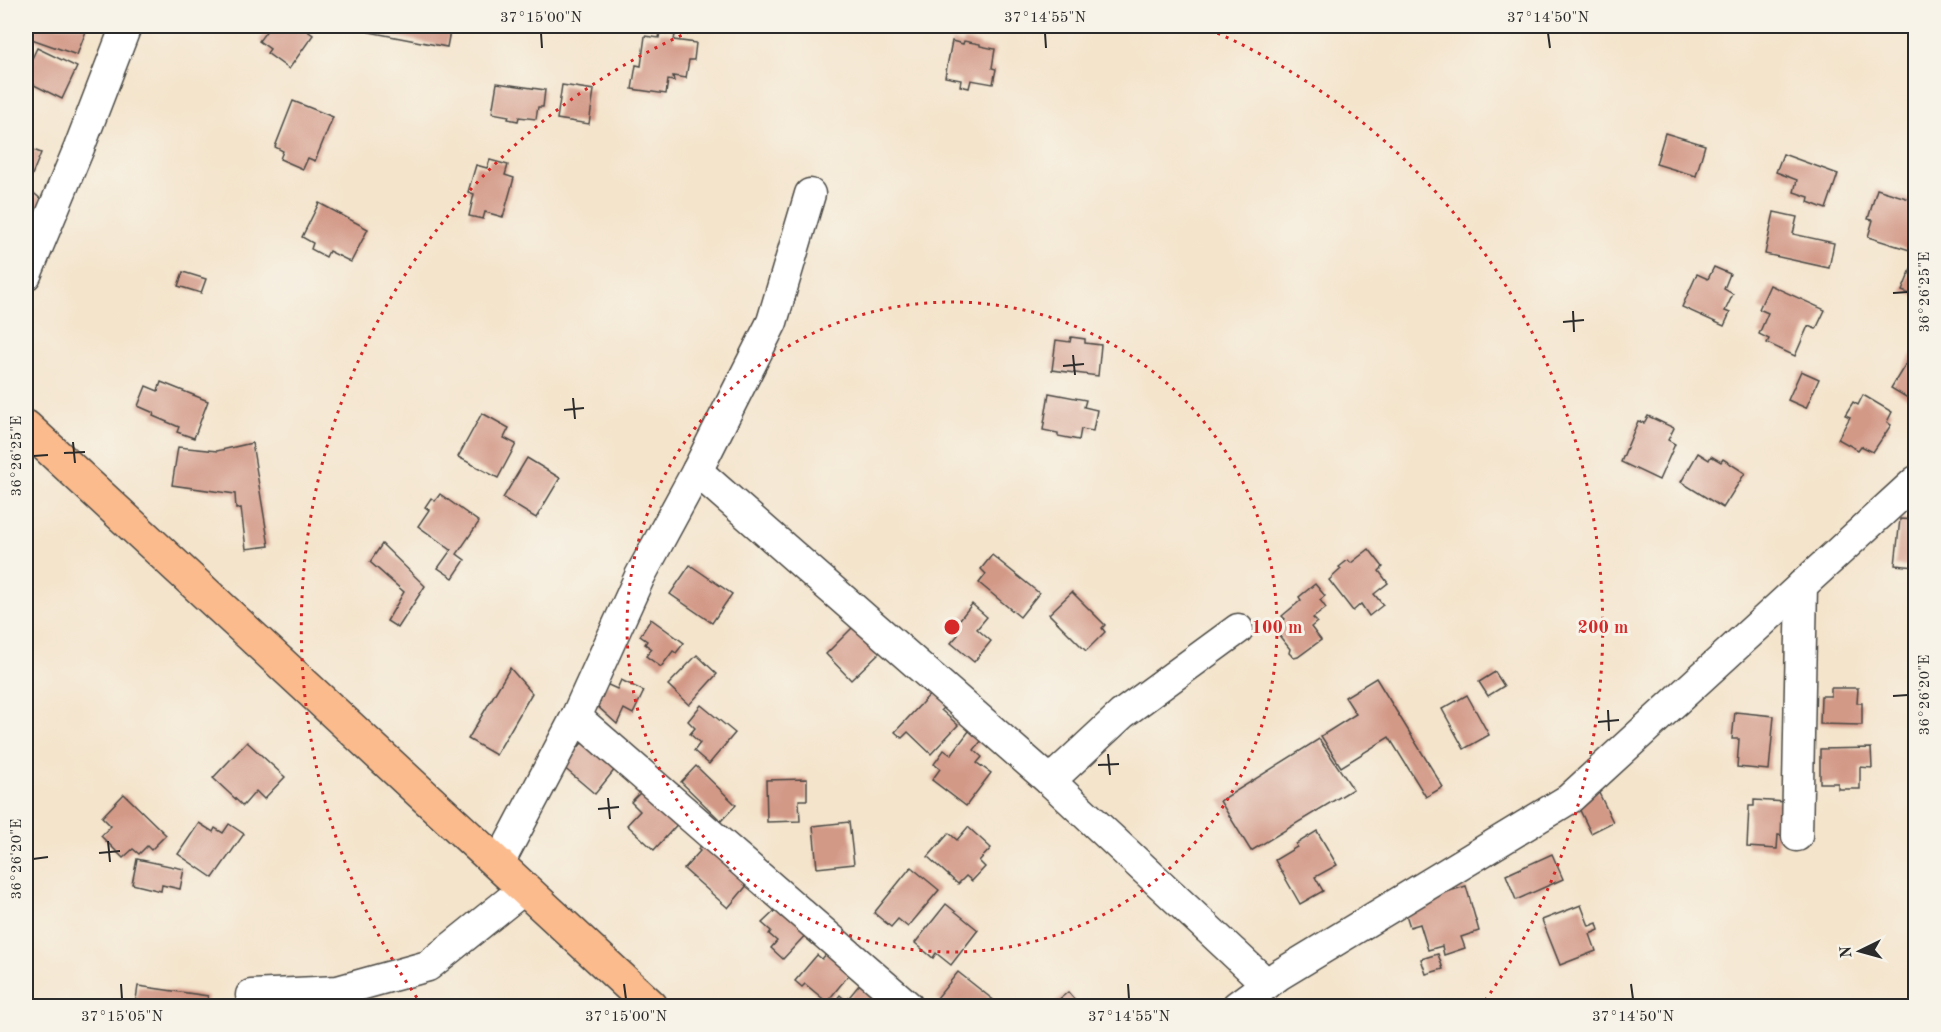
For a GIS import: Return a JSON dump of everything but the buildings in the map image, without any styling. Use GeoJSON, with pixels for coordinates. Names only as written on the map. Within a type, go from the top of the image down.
{"type":"FeatureCollection","features":[{"type":"Feature","properties":{"kind":"main road"},"geometry":{"type":"LineString","coordinates":[[26,427],[651,1006]]}},
{"type":"Feature","properties":{"kind":"street"},"geometry":{"type":"LineString","coordinates":[[26,275],[79,148],[126,26]]}},
{"type":"Feature","properties":{"kind":"street"},"geometry":{"type":"LineString","coordinates":[[498,865],[576,717],[640,576],[697,471],[772,322],[810,194]]}},
{"type":"Feature","properties":{"kind":"street"},"geometry":{"type":"LineString","coordinates":[[697,471],[1050,781],[1267,984]]}},
{"type":"Feature","properties":{"kind":"street"},"geometry":{"type":"LineString","coordinates":[[1237,1006],[1267,984],[1569,799],[1916,481]]}},
{"type":"Feature","properties":{"kind":"street"},"geometry":{"type":"LineString","coordinates":[[1797,836],[1802,585]]}},
{"type":"Feature","properties":{"kind":"street"},"geometry":{"type":"LineString","coordinates":[[1050,781],[1122,714],[1238,629]]}},
{"type":"Feature","properties":{"kind":"street"},"geometry":{"type":"LineString","coordinates":[[576,717],[909,1006]]}},
{"type":"Feature","properties":{"kind":"street"},"geometry":{"type":"LineString","coordinates":[[252,995],[338,991],[428,966],[524,889]]}}]}
